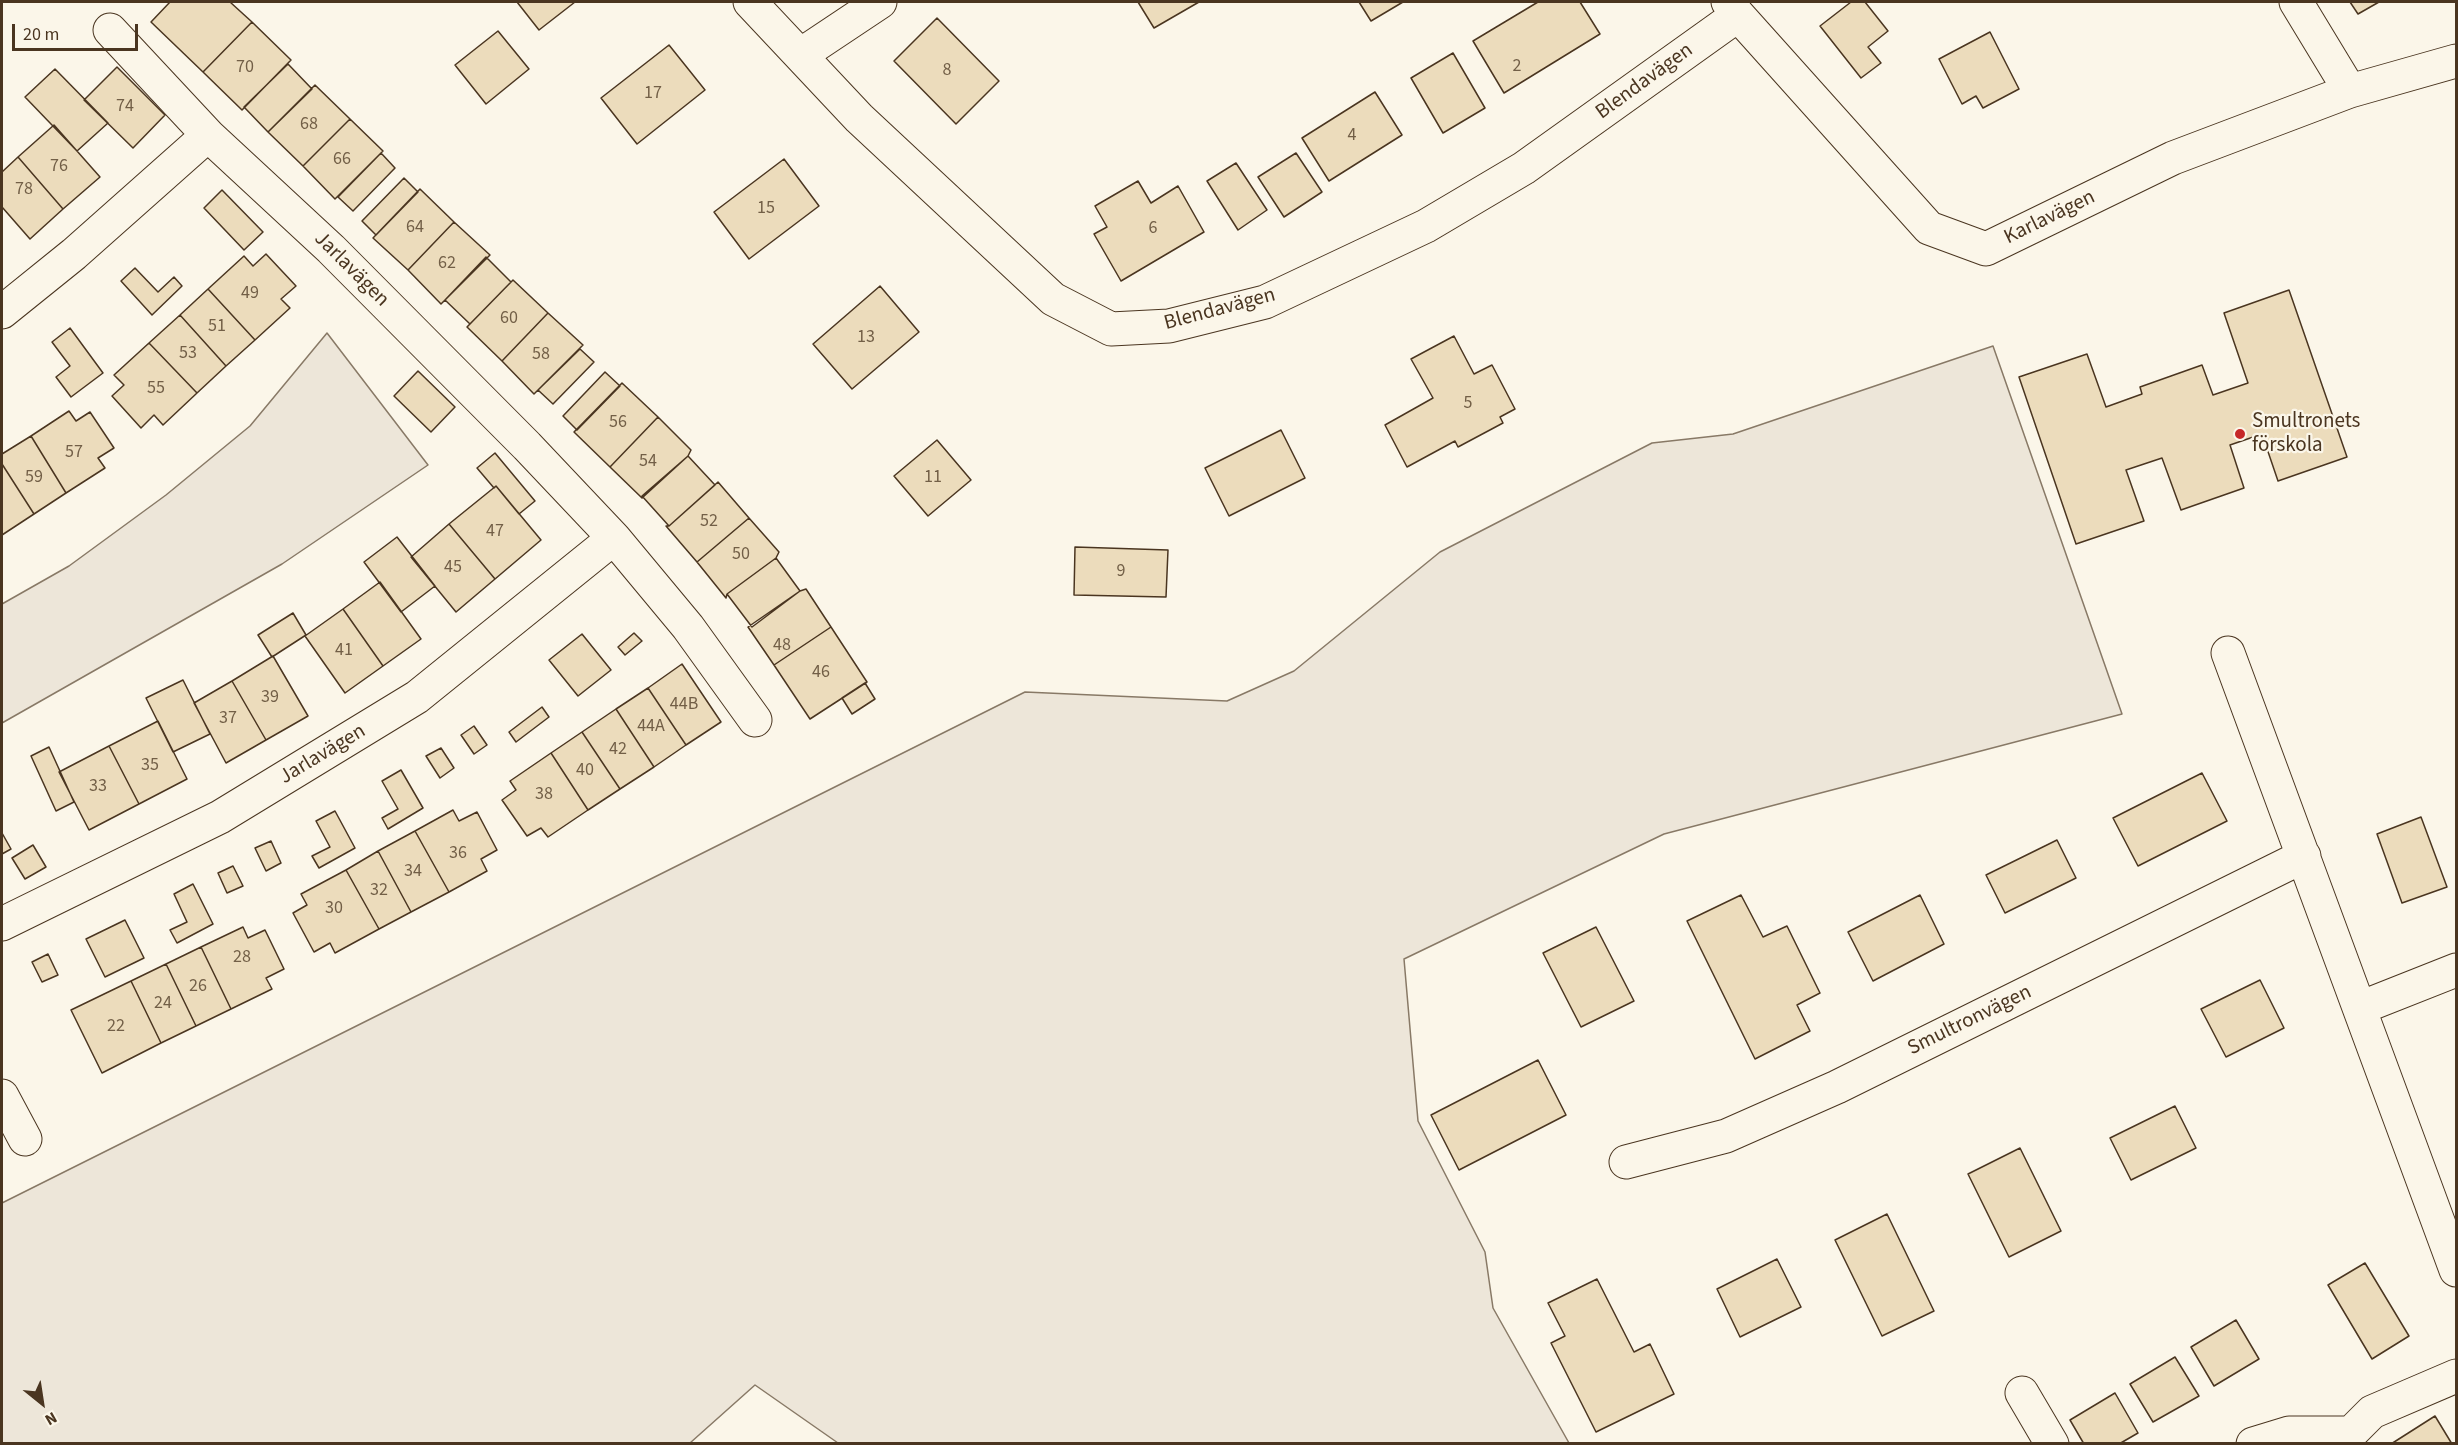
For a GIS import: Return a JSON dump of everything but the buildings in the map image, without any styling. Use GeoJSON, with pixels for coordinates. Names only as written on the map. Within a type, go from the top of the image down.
{"type":"FeatureCollection","features":[{"type":"Feature","properties":{"kind":"street","name":"Blendavägen"},"geometry":{"type":"LineString","coordinates":[[750,2],[859,118],[1053,299],[1111,329],[1169,326],[1266,302],[1426,226],[1524,168],[1733,8]]}},
{"type":"Feature","properties":{"kind":"street"},"geometry":{"type":"LineString","coordinates":[[801,54],[880,2]]}},
{"type":"Feature","properties":{"kind":"street"},"geometry":{"type":"LineString","coordinates":[[2296,2],[2350,91]]}},
{"type":"Feature","properties":{"kind":"street","name":"Karlavägen"},"geometry":{"type":"LineString","coordinates":[[1733,8],[1929,228],[1986,249],[2173,158],[2350,91],[2457,61]]}},
{"type":"Feature","properties":{"kind":"street","name":"Jarlavägen"},"geometry":{"type":"LineString","coordinates":[[110,30],[208,135],[331,249],[614,538],[688,627],[755,720]]}},
{"type":"Feature","properties":{"kind":"street"},"geometry":{"type":"LineString","coordinates":[[2,312],[74,254],[208,135]]}},
{"type":"Feature","properties":{"kind":"street","name":"Jarlavägen"},"geometry":{"type":"LineString","coordinates":[[2,924],[220,817],[417,697],[614,538]]}},
{"type":"Feature","properties":{"kind":"street"},"geometry":{"type":"LineString","coordinates":[[2228,653],[2457,1270]]}},
{"type":"Feature","properties":{"kind":"street","name":"Smultronvägen"},"geometry":{"type":"LineString","coordinates":[[1626,1162],[1726,1136],[1827,1091],[2304,856]]}},
{"type":"Feature","properties":{"kind":"street"},"geometry":{"type":"LineString","coordinates":[[2360,1008],[2457,970]]}},
{"type":"Feature","properties":{"kind":"street"},"geometry":{"type":"LineString","coordinates":[[2,1096],[25,1139]]}},
{"type":"Feature","properties":{"kind":"street"},"geometry":{"type":"LineString","coordinates":[[2253,1443],[2289,1433],[2354,1429],[2457,1376]]}},
{"type":"Feature","properties":{"kind":"street"},"geometry":{"type":"LineString","coordinates":[[2022,1393],[2052,1443]]}},
{"type":"Feature","properties":{"kind":"shaded area"},"geometry":{"type":"Polygon","coordinates":[[[327,333],[428,465],[282,564],[2,723],[2,604],[69,566],[166,495],[250,426],[327,333]]]}},
{"type":"Feature","properties":{"kind":"shaded area"},"geometry":{"type":"Polygon","coordinates":[[[1993,346],[2122,714],[1664,834],[1404,959],[1418,1121],[1485,1252],[1493,1308],[1569,1443],[838,1443],[755,1385],[690,1443],[2,1443],[2,1203],[1025,692],[1227,701],[1294,671],[1440,552],[1652,443],[1733,434],[1993,346]]]}},
{"type":"Feature","properties":{"kind":"place","name":"Smultronets förskola"},"geometry":{"type":"Point","coordinates":[2240,434]}}]}
